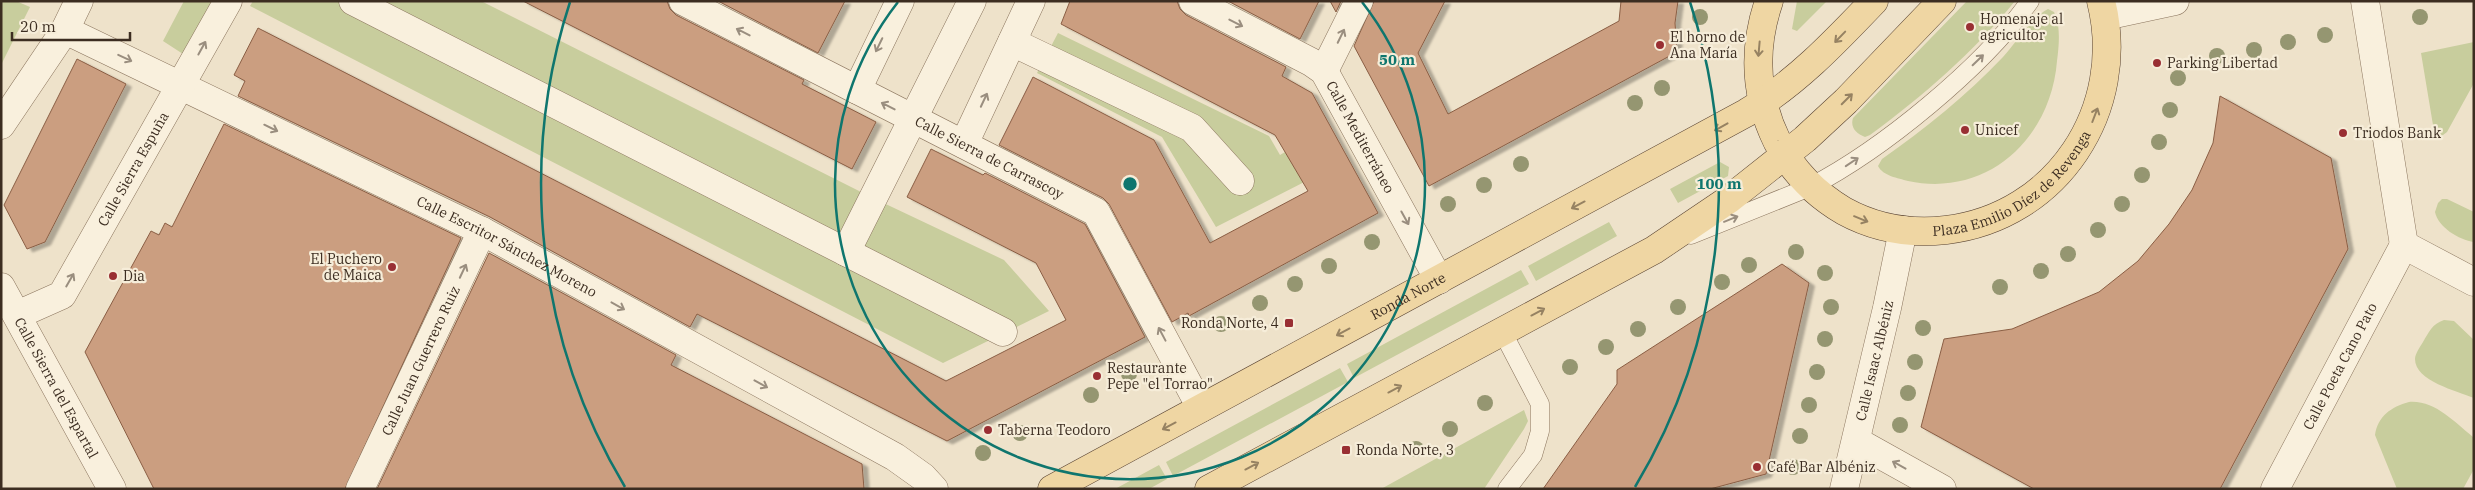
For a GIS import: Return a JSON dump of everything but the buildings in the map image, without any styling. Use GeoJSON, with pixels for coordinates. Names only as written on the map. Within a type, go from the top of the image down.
{"type":"FeatureCollection","features":[{"type":"Feature","properties":{"kind":"main road","name":"Plaza Emilio Díez de Revenga"},"geometry":{"type":"LineString","coordinates":[[1769,1],[1760,36],[1758,73],[1763,103],[1770,128],[1785,156],[1810,187],[1834,205],[1854,216],[1875,225],[1931,232],[1960,228],[1987,221],[2013,209],[2037,193],[2058,174],[2076,152],[2090,126],[2101,99],[2108,43],[2103,9]]}},
{"type":"Feature","properties":{"kind":"main road"},"geometry":{"type":"LineString","coordinates":[[1763,103],[1821,57],[1874,1]]}},
{"type":"Feature","properties":{"kind":"main road"},"geometry":{"type":"LineString","coordinates":[[1209,489],[1654,250],[1728,200],[1785,156],[1846,101],[1942,1]]}},
{"type":"Feature","properties":{"kind":"main road","name":"Ronda Norte"},"geometry":{"type":"LineString","coordinates":[[1052,489],[1645,169],[1763,103]]}},
{"type":"Feature","properties":{"kind":"street"},"geometry":{"type":"LineString","coordinates":[[1,125],[65,30],[79,1]]}},
{"type":"Feature","properties":{"kind":"street","name":"Calle Sierra Espuña"},"geometry":{"type":"LineString","coordinates":[[17,315],[62,295],[228,1]]}},
{"type":"Feature","properties":{"kind":"street"},"geometry":{"type":"LineString","coordinates":[[353,1],[1003,332]]}},
{"type":"Feature","properties":{"kind":"street","name":"Calle Sierra de Carrascoy"},"geometry":{"type":"LineString","coordinates":[[683,1],[1096,212],[1200,408]]}},
{"type":"Feature","properties":{"kind":"street"},"geometry":{"type":"LineString","coordinates":[[857,90],[900,1]]}},
{"type":"Feature","properties":{"kind":"street"},"geometry":{"type":"LineString","coordinates":[[846,252],[972,1]]}},
{"type":"Feature","properties":{"kind":"street"},"geometry":{"type":"LineString","coordinates":[[964,144],[1031,1]]}},
{"type":"Feature","properties":{"kind":"street","name":"Calle Mediterráneo"},"geometry":{"type":"LineString","coordinates":[[1193,1],[1311,62],[1324,71],[1439,280]]}},
{"type":"Feature","properties":{"kind":"street"},"geometry":{"type":"LineString","coordinates":[[1324,71],[1359,1]]}},
{"type":"Feature","properties":{"kind":"street"},"geometry":{"type":"LineString","coordinates":[[2103,9],[2176,1]]}},
{"type":"Feature","properties":{"kind":"street"},"geometry":{"type":"LineString","coordinates":[[2365,1],[2404,245],[2474,282]]}},
{"type":"Feature","properties":{"kind":"street","name":"Calle Escritor Sánchez Moreno"},"geometry":{"type":"LineString","coordinates":[[65,30],[182,85],[482,232],[895,457],[923,477],[934,489]]}},
{"type":"Feature","properties":{"kind":"street"},"geometry":{"type":"LineString","coordinates":[[1012,42],[1192,128],[1240,182]]}},
{"type":"Feature","properties":{"kind":"street","name":"Calle Isaac Albéniz"},"geometry":{"type":"LineString","coordinates":[[1844,489],[1887,308],[1903,230]]}},
{"type":"Feature","properties":{"kind":"street","name":"Calle Juan Guerrero Ruiz"},"geometry":{"type":"LineString","coordinates":[[360,489],[482,232]]}},
{"type":"Feature","properties":{"kind":"street","name":"Calle Poeta Cano Pato"},"geometry":{"type":"LineString","coordinates":[[2275,489],[2404,245]]}},
{"type":"Feature","properties":{"kind":"street","name":"Calle Sierra del Espartal"},"geometry":{"type":"LineString","coordinates":[[1,287],[112,489]]}},
{"type":"Feature","properties":{"kind":"street"},"geometry":{"type":"LineString","coordinates":[[1856,440],[1942,489]]}},
{"type":"Feature","properties":{"kind":"lane"},"geometry":{"type":"LineString","coordinates":[[1654,250],[1828,178],[1882,141],[1946,90],[1993,46],[2030,1]]}},
{"type":"Feature","properties":{"kind":"lane"},"geometry":{"type":"LineString","coordinates":[[1502,331],[1540,404],[1540,431],[1533,455],[1507,489]]}},
{"type":"Feature","properties":{"kind":"green space"},"geometry":{"type":"Polygon","coordinates":[[[1,1],[16,1],[30,7],[1,65],[1,1]]]}},
{"type":"Feature","properties":{"kind":"green space"},"geometry":{"type":"Polygon","coordinates":[[[184,1],[212,1],[183,54],[163,41],[184,1]]]}},
{"type":"Feature","properties":{"kind":"green space"},"geometry":{"type":"Polygon","coordinates":[[[253,1],[481,1],[873,198],[1004,260],[1049,311],[943,363],[250,6],[253,1]]]}},
{"type":"Feature","properties":{"kind":"green space"},"geometry":{"type":"Polygon","coordinates":[[[1797,1],[1827,1],[1797,31],[1792,29],[1797,1]]]}},
{"type":"Feature","properties":{"kind":"green space"},"geometry":{"type":"Polygon","coordinates":[[[1967,1],[2015,1],[1965,56],[1909,105],[1870,135],[1865,137],[1856,132],[1852,124],[1853,118],[1967,1]]]}},
{"type":"Feature","properties":{"kind":"green space"},"geometry":{"type":"Polygon","coordinates":[[[2048,9],[2054,12],[2059,30],[2058,55],[2052,89],[2042,115],[2028,137],[2010,156],[1989,171],[1964,180],[1937,184],[1908,181],[1891,176],[1880,169],[1878,166],[1882,159],[1930,124],[1960,98],[2003,57],[2036,18],[2048,9]]]}},
{"type":"Feature","properties":{"kind":"green space"},"geometry":{"type":"Polygon","coordinates":[[[1058,33],[1269,136],[1280,155],[1302,142],[1320,174],[1216,227],[1162,137],[1037,73],[1058,33]]]}},
{"type":"Feature","properties":{"kind":"green space"},"geometry":{"type":"Polygon","coordinates":[[[2474,42],[2474,83],[2447,132],[2439,138],[2435,137],[2421,53],[2474,42]]]}},
{"type":"Feature","properties":{"kind":"green space"},"geometry":{"type":"Polygon","coordinates":[[[1720,162],[1729,167],[1728,176],[1678,203],[1670,189],[1720,162]]]}},
{"type":"Feature","properties":{"kind":"green space"},"geometry":{"type":"Polygon","coordinates":[[[2442,199],[2447,199],[2474,212],[2474,242],[2456,236],[2440,223],[2435,212],[2438,203],[2442,199]]]}},
{"type":"Feature","properties":{"kind":"green space"},"geometry":{"type":"Polygon","coordinates":[[[1609,222],[1617,236],[1536,281],[1528,266],[1609,222]]]}},
{"type":"Feature","properties":{"kind":"green space"},"geometry":{"type":"Polygon","coordinates":[[[1521,270],[1529,284],[1354,378],[1347,364],[1521,270]]]}},
{"type":"Feature","properties":{"kind":"green space"},"geometry":{"type":"Polygon","coordinates":[[[2444,320],[2454,321],[2474,340],[2474,398],[2438,384],[2429,379],[2417,367],[2415,357],[2419,348],[2431,329],[2444,320]]]}},
{"type":"Feature","properties":{"kind":"green space"},"geometry":{"type":"Polygon","coordinates":[[[1340,368],[1348,382],[1173,476],[1166,462],[1340,368]]]}},
{"type":"Feature","properties":{"kind":"green space"},"geometry":{"type":"Polygon","coordinates":[[[2409,402],[2418,402],[2436,408],[2473,437],[2474,469],[2463,489],[2397,489],[2375,435],[2379,423],[2386,413],[2409,402]]]}},
{"type":"Feature","properties":{"kind":"green space"},"geometry":{"type":"Polygon","coordinates":[[[1524,410],[1528,421],[1524,429],[1484,489],[1381,489],[1524,410]]]}},
{"type":"Feature","properties":{"kind":"green space"},"geometry":{"type":"Polygon","coordinates":[[[1159,465],[1167,479],[1149,489],[1115,489],[1159,465]]]}},
{"type":"Feature","properties":{"kind":"place","name":"Homenaje al agricultor"},"geometry":{"type":"Point","coordinates":[1970,27]}},
{"type":"Feature","properties":{"kind":"place","name":"El horno de Ana María"},"geometry":{"type":"Point","coordinates":[1660,45]}},
{"type":"Feature","properties":{"kind":"place","name":"Parking Libertad"},"geometry":{"type":"Point","coordinates":[2157,63]}},
{"type":"Feature","properties":{"kind":"place","name":"Unicef"},"geometry":{"type":"Point","coordinates":[1965,130]}},
{"type":"Feature","properties":{"kind":"place","name":"Triodos Bank"},"geometry":{"type":"Point","coordinates":[2343,133]}},
{"type":"Feature","properties":{"kind":"place","name":"El Puchero de Maica"},"geometry":{"type":"Point","coordinates":[392,267]}},
{"type":"Feature","properties":{"kind":"place","name":"Dia"},"geometry":{"type":"Point","coordinates":[113,276]}},
{"type":"Feature","properties":{"kind":"place","name":"Ronda Norte, 4"},"geometry":{"type":"Point","coordinates":[1289,323]}},
{"type":"Feature","properties":{"kind":"place","name":"Restaurante Pepe \"el Torrao\""},"geometry":{"type":"Point","coordinates":[1097,376]}},
{"type":"Feature","properties":{"kind":"place","name":"Taberna Teodoro"},"geometry":{"type":"Point","coordinates":[988,430]}},
{"type":"Feature","properties":{"kind":"place","name":"Ronda Norte, 3"},"geometry":{"type":"Point","coordinates":[1346,450]}},
{"type":"Feature","properties":{"kind":"place","name":"Café Bar Albéniz"},"geometry":{"type":"Point","coordinates":[1757,467]}}]}
